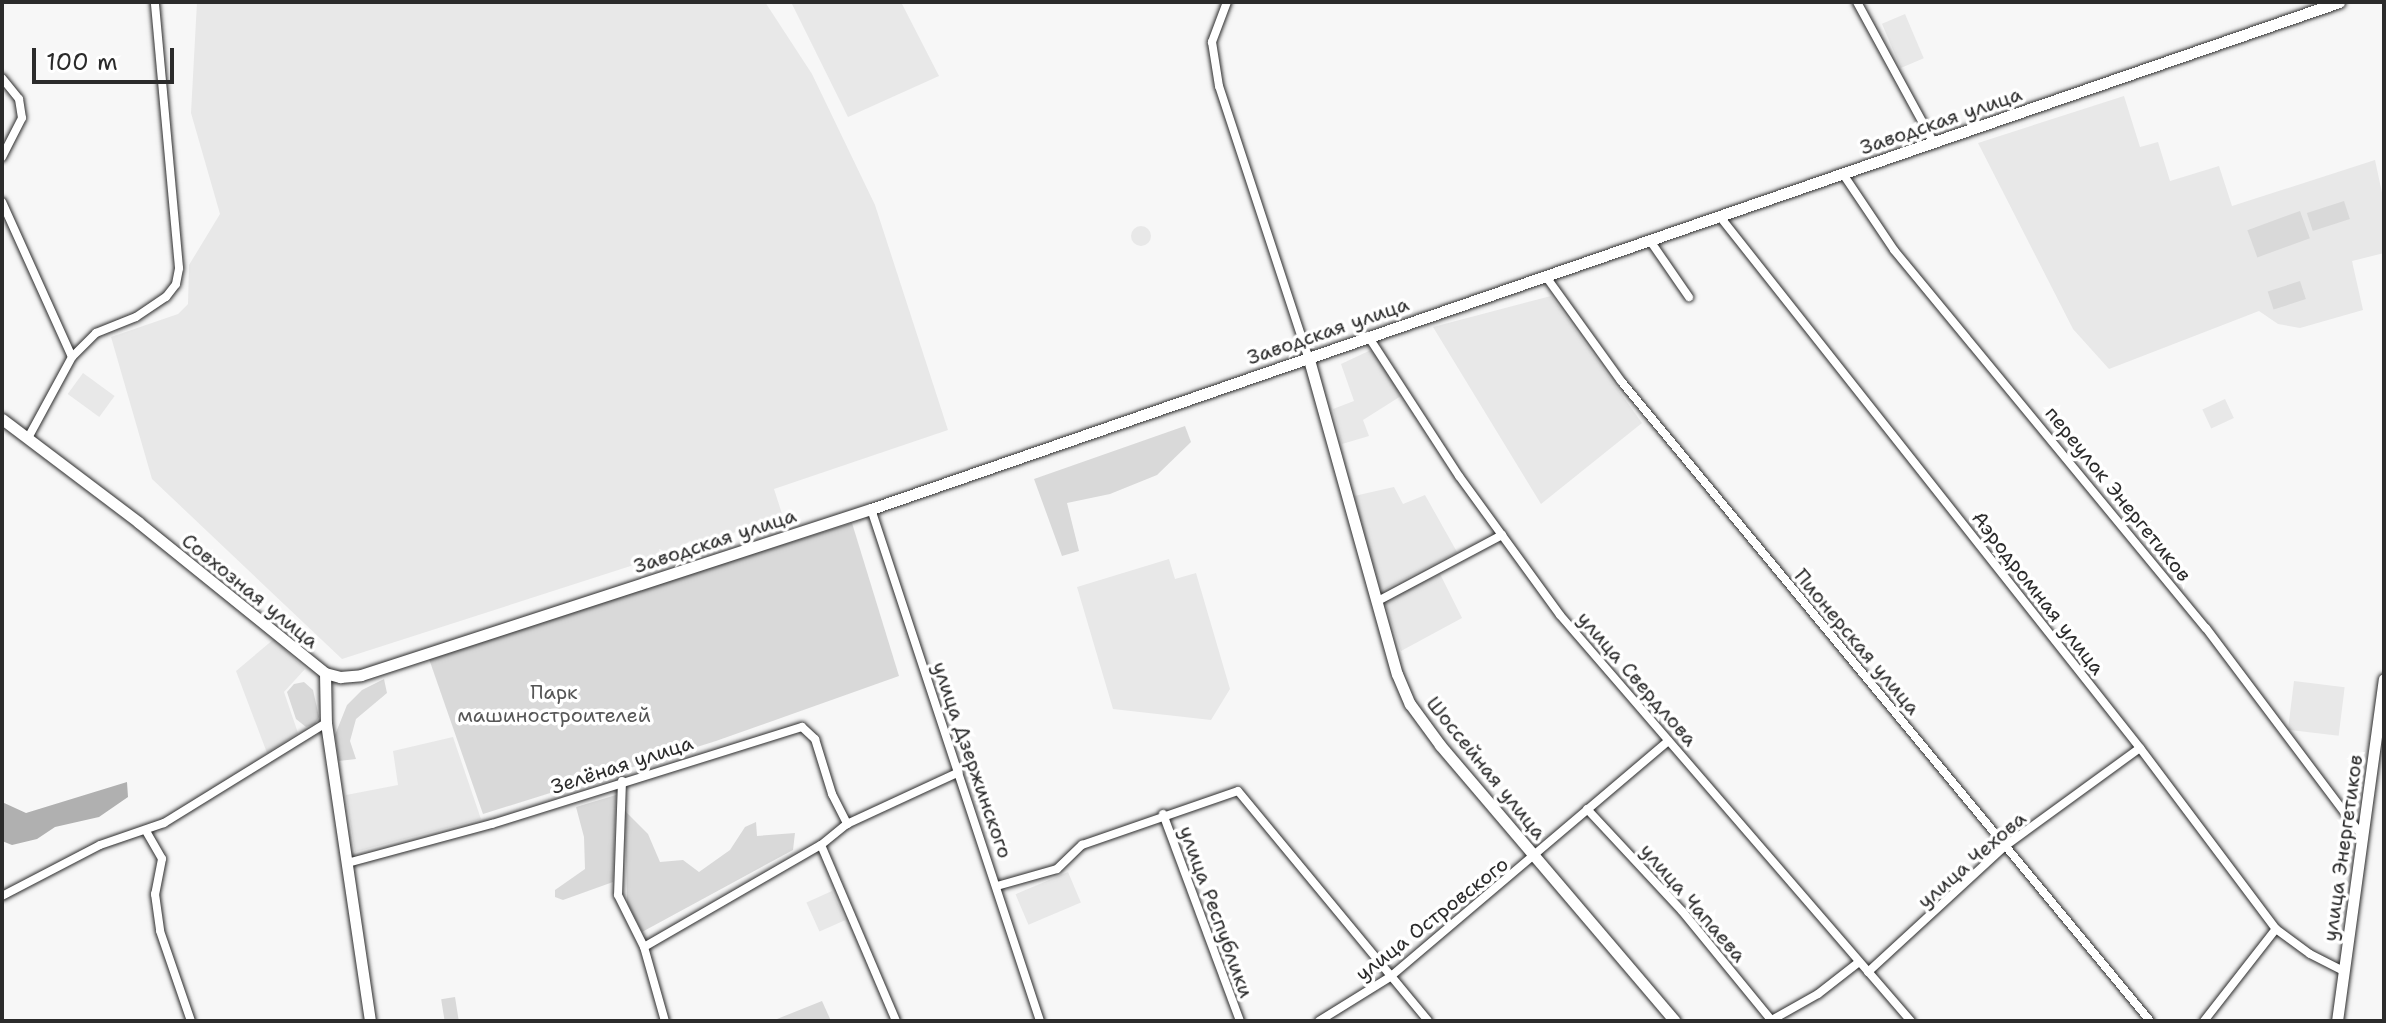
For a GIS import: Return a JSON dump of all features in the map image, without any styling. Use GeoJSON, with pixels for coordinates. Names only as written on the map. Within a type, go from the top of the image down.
{"type":"FeatureCollection","features":[{"type":"Feature","properties":{"kind":"street"},"geometry":{"type":"LineString","coordinates":[[28,438],[72,357],[96,333],[136,317],[166,297],[176,284],[179,268],[155,2]]}},
{"type":"Feature","properties":{"kind":"street"},"geometry":{"type":"LineString","coordinates":[[1225,2],[1212,42],[1219,86],[1308,356]]}},
{"type":"Feature","properties":{"kind":"street"},"geometry":{"type":"LineString","coordinates":[[1857,2],[1934,143]]}},
{"type":"Feature","properties":{"kind":"street","name":"Заводская улица"},"geometry":{"type":"LineString","coordinates":[[325,673],[340,677],[361,675],[871,509],[1308,356],[1721,218],[2339,2]]}},
{"type":"Feature","properties":{"kind":"street"},"geometry":{"type":"LineString","coordinates":[[2,78],[19,99],[22,118],[2,157]]}},
{"type":"Feature","properties":{"kind":"street","name":"переулок Энергетиков"},"geometry":{"type":"LineString","coordinates":[[1843,174],[1894,250],[2206,628],[2363,837]]}},
{"type":"Feature","properties":{"kind":"street"},"geometry":{"type":"LineString","coordinates":[[2,202],[72,357]]}},
{"type":"Feature","properties":{"kind":"street","name":"Аэродромная улица"},"geometry":{"type":"LineString","coordinates":[[1721,218],[2140,748],[2276,929],[2310,954],[2343,971]]}},
{"type":"Feature","properties":{"kind":"street"},"geometry":{"type":"LineString","coordinates":[[2,234],[13,230]]}},
{"type":"Feature","properties":{"kind":"street"},"geometry":{"type":"LineString","coordinates":[[1651,242],[1689,297]]}},
{"type":"Feature","properties":{"kind":"street","name":"Пионерская улица"},"geometry":{"type":"LineString","coordinates":[[1547,278],[1621,381],[2150,1021]]}},
{"type":"Feature","properties":{"kind":"street","name":"улица Свердлова"},"geometry":{"type":"LineString","coordinates":[[1368,336],[1459,476],[1560,615],[1911,1021]]}},
{"type":"Feature","properties":{"kind":"street","name":"Шоссейная улица"},"geometry":{"type":"LineString","coordinates":[[1308,356],[1397,674],[1410,704],[1440,745],[1675,1021]]}},
{"type":"Feature","properties":{"kind":"street","name":"Совхозная улица"},"geometry":{"type":"LineString","coordinates":[[2,419],[325,673],[326,723],[370,1021]]}},
{"type":"Feature","properties":{"kind":"street","name":"улица Дзержинского"},"geometry":{"type":"LineString","coordinates":[[871,509],[1040,1021]]}},
{"type":"Feature","properties":{"kind":"street"},"geometry":{"type":"LineString","coordinates":[[1376,602],[1502,535]]}},
{"type":"Feature","properties":{"kind":"street","name":"улица Энергетиков"},"geometry":{"type":"LineString","coordinates":[[2337,1021],[2384,679]]}},
{"type":"Feature","properties":{"kind":"street"},"geometry":{"type":"LineString","coordinates":[[2,896],[100,845],[146,831],[326,723]]}},
{"type":"Feature","properties":{"kind":"street","name":"Зелёная улица"},"geometry":{"type":"LineString","coordinates":[[347,863],[492,824],[802,727],[815,739],[832,794],[847,824]]}},
{"type":"Feature","properties":{"kind":"street","name":"улица Островского"},"geometry":{"type":"LineString","coordinates":[[1319,1021],[1390,977],[1668,741]]}},
{"type":"Feature","properties":{"kind":"street","name":"улица Чехова"},"geometry":{"type":"LineString","coordinates":[[1868,972],[2004,847],[2140,748]]}},
{"type":"Feature","properties":{"kind":"street"},"geometry":{"type":"LineString","coordinates":[[644,947],[821,845],[847,824],[959,772]]}},
{"type":"Feature","properties":{"kind":"street"},"geometry":{"type":"LineString","coordinates":[[622,781],[618,895],[644,947],[664,1020]]}},
{"type":"Feature","properties":{"kind":"street"},"geometry":{"type":"LineString","coordinates":[[997,886],[1057,869],[1082,845],[1163,814],[1238,791],[1428,1021]]}},
{"type":"Feature","properties":{"kind":"street","name":"улица Чапаева"},"geometry":{"type":"LineString","coordinates":[[1587,809],[1682,911],[1771,1021]]}},
{"type":"Feature","properties":{"kind":"street","name":"улица Республики"},"geometry":{"type":"LineString","coordinates":[[1163,814],[1240,1021]]}},
{"type":"Feature","properties":{"kind":"street"},"geometry":{"type":"LineString","coordinates":[[146,831],[162,859],[155,909],[160,931],[191,1021]]}},
{"type":"Feature","properties":{"kind":"street"},"geometry":{"type":"LineString","coordinates":[[821,845],[896,1021]]}},
{"type":"Feature","properties":{"kind":"street"},"geometry":{"type":"LineString","coordinates":[[2204,1021],[2276,929]]}},
{"type":"Feature","properties":{"kind":"street"},"geometry":{"type":"LineString","coordinates":[[1771,1021],[1818,994],[1859,962]]}},
{"type":"Feature","properties":{"kind":"shaded area"},"geometry":{"type":"Polygon","coordinates":[[[197,2],[765,2],[812,74],[875,205],[948,430],[774,489],[783,517],[342,659],[152,479],[111,337],[178,314],[188,304],[189,265],[220,214],[191,113],[197,2]]]}},
{"type":"Feature","properties":{"kind":"shaded area"},"geometry":{"type":"Polygon","coordinates":[[[791,2],[901,2],[939,76],[848,117],[791,2]]]}},
{"type":"Feature","properties":{"kind":"shaded area"},"geometry":{"type":"Polygon","coordinates":[[[1905,14],[1924,58],[1901,68],[1882,24],[1905,14]]]}},
{"type":"Feature","properties":{"kind":"shaded area"},"geometry":{"type":"Polygon","coordinates":[[[2124,96],[2140,147],[2158,142],[2170,181],[2219,166],[2232,206],[2375,160],[2384,202],[2384,253],[2352,261],[2363,310],[2300,328],[2278,324],[2259,311],[2109,369],[2073,329],[1978,143],[2124,96]]]}},
{"type":"Feature","properties":{"kind":"shaded area"},"geometry":{"type":"Polygon","coordinates":[[[1141,226],[1148,229],[1151,236],[1148,243],[1141,246],[1134,243],[1131,236],[1134,229],[1141,226]]]}},
{"type":"Feature","properties":{"kind":"shaded area"},"geometry":{"type":"Polygon","coordinates":[[[1551,296],[1642,423],[1541,504],[1433,327],[1551,296]]]}},
{"type":"Feature","properties":{"kind":"shaded area"},"geometry":{"type":"Polygon","coordinates":[[[1373,349],[1401,396],[1363,420],[1369,436],[1342,444],[1333,409],[1354,401],[1341,364],[1373,349]]]}},
{"type":"Feature","properties":{"kind":"shaded area"},"geometry":{"type":"Polygon","coordinates":[[[83,373],[115,396],[99,417],[68,394],[83,373]]]}},
{"type":"Feature","properties":{"kind":"shaded area"},"geometry":{"type":"Polygon","coordinates":[[[2225,399],[2234,418],[2211,429],[2202,410],[2225,399]]]}},
{"type":"Feature","properties":{"kind":"shaded area"},"geometry":{"type":"Polygon","coordinates":[[[1394,487],[1403,504],[1425,495],[1457,552],[1381,591],[1354,496],[1394,487]]]}},
{"type":"Feature","properties":{"kind":"shaded area"},"geometry":{"type":"Polygon","coordinates":[[[1169,559],[1175,579],[1196,573],[1230,689],[1211,720],[1113,709],[1077,587],[1169,559]]]}},
{"type":"Feature","properties":{"kind":"shaded area"},"geometry":{"type":"Polygon","coordinates":[[[1440,574],[1462,618],[1401,651],[1384,600],[1440,574]]]}},
{"type":"Feature","properties":{"kind":"shaded area"},"geometry":{"type":"Polygon","coordinates":[[[274,639],[305,669],[284,692],[298,733],[267,753],[236,671],[274,639]]]}},
{"type":"Feature","properties":{"kind":"shaded area"},"geometry":{"type":"Polygon","coordinates":[[[2294,681],[2345,687],[2339,736],[2288,730],[2294,681]]]}},
{"type":"Feature","properties":{"kind":"shaded area"},"geometry":{"type":"Polygon","coordinates":[[[453,737],[481,819],[355,852],[346,795],[398,785],[393,751],[453,737]]]}},
{"type":"Feature","properties":{"kind":"shaded area"},"geometry":{"type":"Polygon","coordinates":[[[127,782],[128,797],[99,817],[55,827],[37,839],[12,845],[2,841],[2,802],[26,813],[127,782]]]}},
{"type":"Feature","properties":{"kind":"shaded area"},"geometry":{"type":"Polygon","coordinates":[[[1068,872],[1081,902],[1028,925],[1016,894],[1068,872]]]}},
{"type":"Feature","properties":{"kind":"shaded area"},"geometry":{"type":"Polygon","coordinates":[[[832,891],[845,920],[819,932],[806,902],[832,891]]]}},
{"type":"Feature","properties":{"kind":"green space"},"geometry":{"type":"Polygon","coordinates":[[[2344,201],[2350,219],[2313,231],[2307,213],[2344,201]]]}},
{"type":"Feature","properties":{"kind":"green space"},"geometry":{"type":"Polygon","coordinates":[[[2300,211],[2310,238],[2257,257],[2247,230],[2300,211]]]}},
{"type":"Feature","properties":{"kind":"green space"},"geometry":{"type":"Polygon","coordinates":[[[2300,281],[2306,299],[2274,310],[2268,292],[2300,281]]]}},
{"type":"Feature","properties":{"kind":"green space"},"geometry":{"type":"Polygon","coordinates":[[[1185,426],[1191,442],[1157,475],[1110,494],[1067,503],[1079,551],[1062,556],[1034,479],[1185,426]]]}},
{"type":"Feature","properties":{"kind":"green space","name":"Парк машиностроителей"},"geometry":{"type":"Polygon","coordinates":[[[852,523],[899,676],[716,741],[483,814],[428,656],[852,523]]]}},
{"type":"Feature","properties":{"kind":"green space"},"geometry":{"type":"Polygon","coordinates":[[[384,679],[387,693],[356,719],[350,741],[356,759],[339,761],[335,735],[347,705],[362,690],[384,679]]]}},
{"type":"Feature","properties":{"kind":"green space"},"geometry":{"type":"Polygon","coordinates":[[[304,682],[313,690],[319,717],[315,724],[306,727],[296,719],[287,692],[294,684],[304,682]]]}},
{"type":"Feature","properties":{"kind":"green space"},"geometry":{"type":"Polygon","coordinates":[[[616,795],[613,882],[563,900],[555,897],[555,890],[585,869],[584,837],[576,807],[616,795]]]}},
{"type":"Feature","properties":{"kind":"green space"},"geometry":{"type":"Polygon","coordinates":[[[625,811],[648,834],[660,862],[683,860],[699,872],[730,850],[745,827],[756,822],[757,836],[795,833],[793,850],[642,932],[627,902],[625,811]]]}},
{"type":"Feature","properties":{"kind":"green space"},"geometry":{"type":"Polygon","coordinates":[[[455,997],[459,1021],[445,1021],[441,999],[455,997]]]}},
{"type":"Feature","properties":{"kind":"green space"},"geometry":{"type":"Polygon","coordinates":[[[822,1001],[831,1021],[772,1021],[822,1001]]]}}]}
